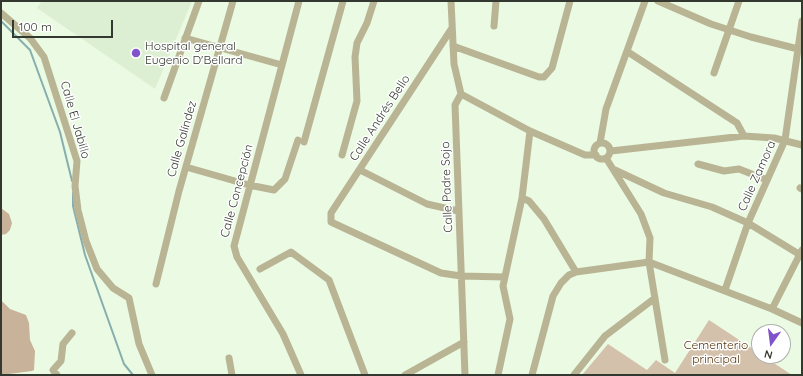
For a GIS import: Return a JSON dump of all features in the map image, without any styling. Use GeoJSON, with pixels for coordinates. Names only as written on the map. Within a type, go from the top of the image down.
{"type":"FeatureCollection","features":[{"type":"Feature","properties":{"kind":"street"},"geometry":{"type":"LineString","coordinates":[[164,98],[199,1]]}},
{"type":"Feature","properties":{"kind":"street","name":"Calle Galíndez"},"geometry":{"type":"LineString","coordinates":[[156,284],[186,167],[233,1]]}},
{"type":"Feature","properties":{"kind":"street","name":"Calle Concepción"},"geometry":{"type":"LineString","coordinates":[[298,1],[234,246],[283,334],[301,375]]}},
{"type":"Feature","properties":{"kind":"street"},"geometry":{"type":"LineString","coordinates":[[186,167],[266,190],[274,190],[286,180],[301,141],[343,1]]}},
{"type":"Feature","properties":{"kind":"street"},"geometry":{"type":"LineString","coordinates":[[342,155],[357,101],[355,57],[357,43],[367,23],[374,1]]}},
{"type":"Feature","properties":{"kind":"street"},"geometry":{"type":"LineString","coordinates":[[451,1],[454,64],[461,94],[530,131],[585,155],[596,155],[599,158],[606,158]]}},
{"type":"Feature","properties":{"kind":"street"},"geometry":{"type":"LineString","coordinates":[[453,46],[539,77],[544,77],[552,68],[570,1]]}},
{"type":"Feature","properties":{"kind":"street"},"geometry":{"type":"LineString","coordinates":[[596,155],[595,148],[600,143],[606,109],[628,52],[645,1]]}},
{"type":"Feature","properties":{"kind":"street"},"geometry":{"type":"LineString","coordinates":[[658,1],[728,30],[798,49]]}},
{"type":"Feature","properties":{"kind":"street"},"geometry":{"type":"LineString","coordinates":[[714,73],[728,30],[740,1]]}},
{"type":"Feature","properties":{"kind":"street"},"geometry":{"type":"LineString","coordinates":[[494,26],[496,2]]}},
{"type":"Feature","properties":{"kind":"street","name":"Calle El Jabillo"},"geometry":{"type":"LineString","coordinates":[[1,13],[30,38],[44,57],[77,161],[75,186],[78,210],[86,241],[97,269],[113,288],[129,298],[139,344],[152,375]]}},
{"type":"Feature","properties":{"kind":"street","name":"Calle Zamora"},"geometry":{"type":"LineString","coordinates":[[725,290],[748,223],[785,140],[802,21]]}},
{"type":"Feature","properties":{"kind":"street","name":"Calle Andrés Bello"},"geometry":{"type":"LineString","coordinates":[[452,28],[331,214],[331,222],[441,273],[461,276]]}},
{"type":"Feature","properties":{"kind":"street"},"geometry":{"type":"LineString","coordinates":[[185,38],[220,49],[282,65]]}},
{"type":"Feature","properties":{"kind":"street"},"geometry":{"type":"LineString","coordinates":[[628,52],[737,123],[744,136]]}},
{"type":"Feature","properties":{"kind":"street","name":"Calle Padre Sojo"},"geometry":{"type":"LineString","coordinates":[[461,94],[455,105],[465,375]]}},
{"type":"Feature","properties":{"kind":"street"},"geometry":{"type":"LineString","coordinates":[[498,375],[510,319],[503,286],[522,198],[530,131]]}},
{"type":"Feature","properties":{"kind":"street"},"geometry":{"type":"LineString","coordinates":[[610,151],[744,136],[785,140],[802,145]]}},
{"type":"Feature","properties":{"kind":"street"},"geometry":{"type":"LineString","coordinates":[[600,143],[607,144],[610,151],[609,156],[606,158]]}},
{"type":"Feature","properties":{"kind":"street"},"geometry":{"type":"LineString","coordinates":[[606,158],[642,214],[650,238],[649,262],[665,360]]}},
{"type":"Feature","properties":{"kind":"street"},"geometry":{"type":"LineString","coordinates":[[698,164],[724,170],[732,168],[739,169],[767,180]]}},
{"type":"Feature","properties":{"kind":"street"},"geometry":{"type":"LineString","coordinates":[[360,170],[427,204],[458,211]]}},
{"type":"Feature","properties":{"kind":"street"},"geometry":{"type":"LineString","coordinates":[[613,170],[664,193],[712,208],[748,223],[801,254],[772,309]]}},
{"type":"Feature","properties":{"kind":"street"},"geometry":{"type":"LineString","coordinates":[[522,198],[529,201],[544,219],[576,272]]}},
{"type":"Feature","properties":{"kind":"street"},"geometry":{"type":"LineString","coordinates":[[260,269],[291,252],[329,280],[365,375]]}},
{"type":"Feature","properties":{"kind":"street"},"geometry":{"type":"LineString","coordinates":[[532,375],[553,296],[561,283],[569,275],[576,272],[649,262],[725,290],[802,323]]}},
{"type":"Feature","properties":{"kind":"street"},"geometry":{"type":"LineString","coordinates":[[461,276],[505,277]]}},
{"type":"Feature","properties":{"kind":"street"},"geometry":{"type":"LineString","coordinates":[[574,375],[605,336],[655,298]]}},
{"type":"Feature","properties":{"kind":"street"},"geometry":{"type":"LineString","coordinates":[[57,375],[53,370],[61,361],[63,344],[72,333]]}},
{"type":"Feature","properties":{"kind":"street"},"geometry":{"type":"LineString","coordinates":[[405,375],[464,342]]}},
{"type":"Feature","properties":{"kind":"street"},"geometry":{"type":"LineString","coordinates":[[229,358],[232,375]]}},
{"type":"Feature","properties":{"kind":"shaded area","name":"Hospital general Eugenio D'Bellard"},"geometry":{"type":"Polygon","coordinates":[[[42,1],[192,1],[155,89],[37,8],[42,1]]]}},
{"type":"Feature","properties":{"kind":"shaded area"},"geometry":{"type":"Polygon","coordinates":[[[1,208],[9,214],[12,223],[10,230],[6,234],[1,235],[1,208]]]}},
{"type":"Feature","properties":{"kind":"shaded area"},"geometry":{"type":"Polygon","coordinates":[[[1,300],[10,309],[26,315],[29,323],[30,340],[35,351],[34,370],[32,371],[1,375],[1,300]]]}},
{"type":"Feature","properties":{"kind":"green space","name":"Cementerio principal"},"geometry":{"type":"Polygon","coordinates":[[[709,320],[751,348],[751,364],[775,364],[792,375],[582,375],[608,344],[647,370],[656,360],[675,373],[709,320]]]}},
{"type":"Feature","properties":{"kind":"waterway"},"geometry":{"type":"LineString","coordinates":[[1,21],[30,50],[60,132],[72,181]]}},
{"type":"Feature","properties":{"kind":"waterway"},"geometry":{"type":"LineString","coordinates":[[73,193],[73,206],[85,255],[124,364],[133,375]]}},
{"type":"Feature","properties":{"kind":"place","name":"Hospital general Eugenio D'Bellard"},"geometry":{"type":"Point","coordinates":[136,53]}}]}
